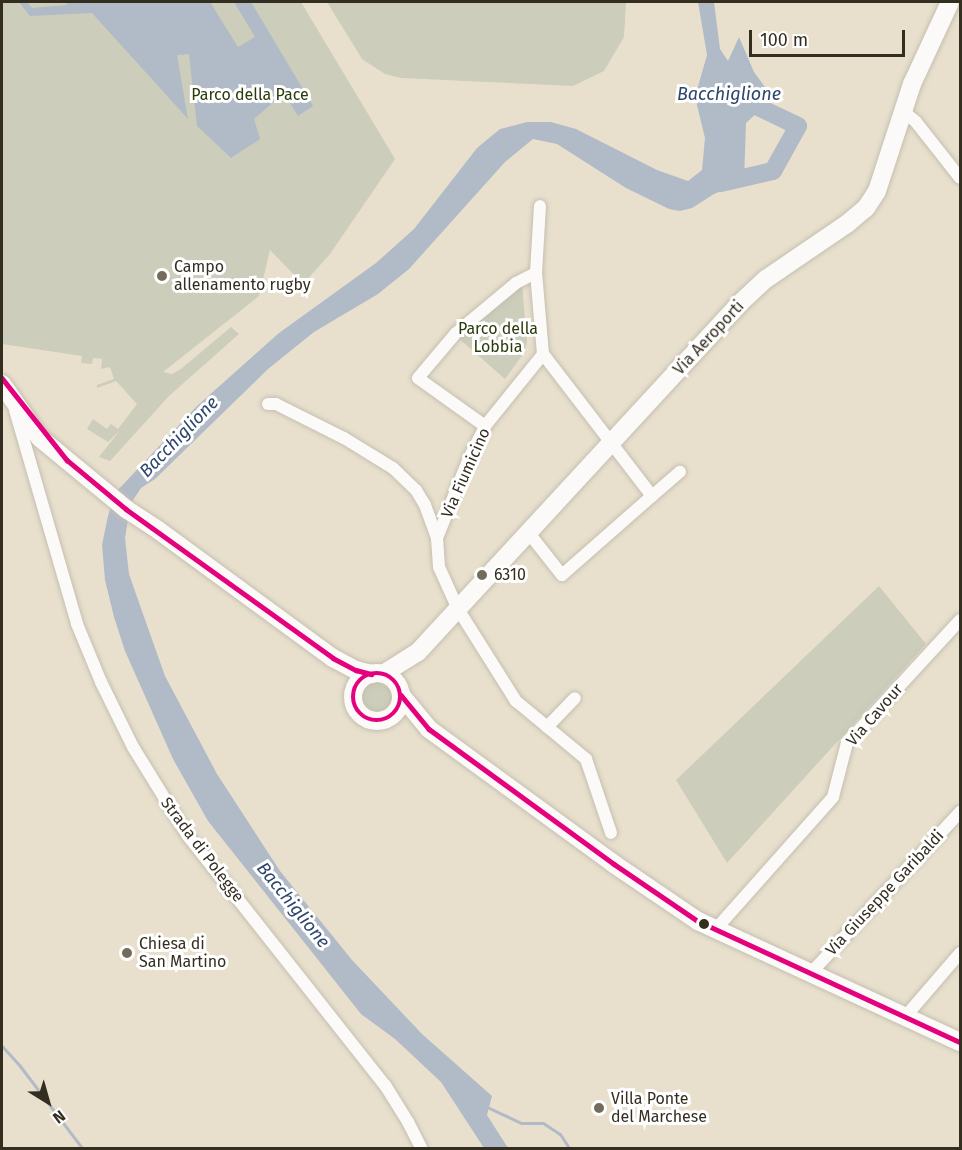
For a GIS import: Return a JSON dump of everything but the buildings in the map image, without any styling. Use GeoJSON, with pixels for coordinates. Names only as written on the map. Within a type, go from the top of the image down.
{"type":"FeatureCollection","features":[{"type":"Feature","properties":{"kind":"main road","name":"Via Aeroporti"},"geometry":{"type":"LineString","coordinates":[[377,674],[417,652],[611,441],[766,279],[848,224],[866,208],[877,191],[912,84],[949,4]]}},
{"type":"Feature","properties":{"kind":"main road"},"geometry":{"type":"LineString","coordinates":[[2,378],[36,438]]}},
{"type":"Feature","properties":{"kind":"main road"},"geometry":{"type":"LineString","coordinates":[[2,384],[36,438],[67,460],[126,509],[333,658],[356,670],[393,679],[429,729],[614,864],[715,930],[960,1041]]}},
{"type":"Feature","properties":{"kind":"main road","name":"Via Aeroporti"},"geometry":{"type":"LineString","coordinates":[[401,692],[417,652]]}},
{"type":"Feature","properties":{"kind":"main road"},"geometry":{"type":"LineString","coordinates":[[333,658],[354,692]]}},
{"type":"Feature","properties":{"kind":"main road"},"geometry":{"type":"LineString","coordinates":[[377,674],[360,680],[354,692],[354,705],[362,716],[374,721],[388,719],[429,729]]}},
{"type":"Feature","properties":{"kind":"main road"},"geometry":{"type":"LineString","coordinates":[[388,719],[398,709],[401,692]]}},
{"type":"Feature","properties":{"kind":"street"},"geometry":{"type":"LineString","coordinates":[[903,111],[916,122],[960,178]]}},
{"type":"Feature","properties":{"kind":"street"},"geometry":{"type":"LineString","coordinates":[[540,206],[536,273],[543,354],[652,496]]}},
{"type":"Feature","properties":{"kind":"street"},"geometry":{"type":"LineString","coordinates":[[485,426],[418,378],[456,333],[516,283],[536,273]]}},
{"type":"Feature","properties":{"kind":"street","name":"Via Fiumicino"},"geometry":{"type":"LineString","coordinates":[[437,538],[469,458],[485,426],[543,354]]}},
{"type":"Feature","properties":{"kind":"street"},"geometry":{"type":"LineString","coordinates":[[268,404],[276,404],[344,438],[393,468],[416,490],[425,505],[437,538],[439,567],[458,609],[516,701],[586,759],[611,833]]}},
{"type":"Feature","properties":{"kind":"street","name":"Strada di Polegge"},"geometry":{"type":"LineString","coordinates":[[36,438],[77,624],[101,682],[133,747],[188,836],[385,1085],[408,1122],[421,1149]]}},
{"type":"Feature","properties":{"kind":"street"},"geometry":{"type":"LineString","coordinates":[[528,532],[562,575],[680,472]]}},
{"type":"Feature","properties":{"kind":"street","name":"Via Cavour"},"geometry":{"type":"LineString","coordinates":[[715,930],[832,797],[846,743],[960,620]]}},
{"type":"Feature","properties":{"kind":"street"},"geometry":{"type":"LineString","coordinates":[[547,727],[575,698]]}},
{"type":"Feature","properties":{"kind":"street","name":"Via Giuseppe Garibaldi"},"geometry":{"type":"LineString","coordinates":[[810,974],[960,812]]}},
{"type":"Feature","properties":{"kind":"street"},"geometry":{"type":"LineString","coordinates":[[905,1017],[960,953]]}},
{"type":"Feature","properties":{"kind":"green space","name":"Parco della Pace"},"geometry":{"type":"Polygon","coordinates":[[[2,2],[301,2],[395,159],[330,254],[303,284],[270,250],[259,296],[163,372],[172,374],[181,369],[231,327],[239,334],[169,396],[110,461],[99,457],[120,430],[108,442],[87,429],[93,419],[107,429],[111,424],[118,429],[137,404],[116,381],[97,388],[97,385],[114,379],[110,367],[101,369],[102,359],[93,358],[92,364],[81,363],[82,356],[2,344],[2,2]]]}},
{"type":"Feature","properties":{"kind":"green space"},"geometry":{"type":"Polygon","coordinates":[[[327,2],[626,2],[624,37],[604,71],[573,86],[401,78],[385,74],[362,59],[327,2]]]}},
{"type":"Feature","properties":{"kind":"green space","name":"Parco della Lobbia"},"geometry":{"type":"Polygon","coordinates":[[[522,284],[527,342],[524,353],[505,379],[457,337],[522,284]]]}},
{"type":"Feature","properties":{"kind":"green space"},"geometry":{"type":"Polygon","coordinates":[[[879,586],[926,644],[727,863],[676,780],[879,586]]]}},
{"type":"Feature","properties":{"kind":"green space"},"geometry":{"type":"Polygon","coordinates":[[[377,683],[388,687],[392,698],[388,709],[377,713],[366,709],[362,698],[366,687],[377,683]]]}},
{"type":"Feature","properties":{"kind":"water"},"geometry":{"type":"Polygon","coordinates":[[[19,2],[27,2],[32,8],[67,5],[66,2],[210,2],[238,47],[255,37],[234,2],[251,2],[313,106],[298,116],[284,93],[254,119],[260,139],[231,158],[197,126],[189,54],[177,55],[188,119],[92,13],[30,16],[19,2]]]}},
{"type":"Feature","properties":{"kind":"water","name":"Bacchiglione"},"geometry":{"type":"Polygon","coordinates":[[[698,2],[714,2],[720,49],[728,61],[739,37],[754,72],[773,98],[746,123],[744,181],[714,194],[692,208],[680,211],[669,209],[626,188],[557,144],[533,139],[505,162],[409,269],[378,294],[314,332],[268,369],[155,479],[141,488],[131,503],[125,538],[129,574],[165,676],[217,774],[280,871],[352,960],[422,1034],[492,1096],[487,1115],[508,1148],[484,1148],[441,1082],[395,1039],[361,1014],[208,821],[173,759],[125,651],[105,580],[102,545],[116,492],[197,406],[279,333],[376,263],[414,229],[477,148],[500,129],[527,122],[551,122],[576,129],[657,170],[688,181],[702,170],[705,138],[695,97],[707,55],[698,2]]]}},
{"type":"Feature","properties":{"kind":"waterway","name":"Bacchiglione"},"geometry":{"type":"LineString","coordinates":[[721,183],[773,171],[798,126],[739,98]]}},
{"type":"Feature","properties":{"kind":"waterway"},"geometry":{"type":"LineString","coordinates":[[2,1046],[20,1066],[82,1148]]}},
{"type":"Feature","properties":{"kind":"waterway"},"geometry":{"type":"LineString","coordinates":[[487,1107],[522,1123],[543,1123],[560,1134],[569,1148]]}},
{"type":"Feature","properties":{"kind":"transit line"},"geometry":{"type":"LineString","coordinates":[[2,378],[67,460],[126,509],[333,658],[356,670],[371,674]]}},
{"type":"Feature","properties":{"kind":"transit line"},"geometry":{"type":"LineString","coordinates":[[377,673],[394,680],[401,697],[394,714],[377,721],[360,714],[353,697],[360,680],[377,673]]}},
{"type":"Feature","properties":{"kind":"transit line"},"geometry":{"type":"LineString","coordinates":[[401,695],[429,729],[614,864],[698,921],[960,1042]]}},
{"type":"Feature","properties":{"kind":"place","name":"Campo allenamento rugby"},"geometry":{"type":"Point","coordinates":[162,276]}},
{"type":"Feature","properties":{"kind":"place","name":"6310"},"geometry":{"type":"Point","coordinates":[482,575]}},
{"type":"Feature","properties":{"kind":"place","name":"Chiesa di San Martino"},"geometry":{"type":"Point","coordinates":[127,953]}},
{"type":"Feature","properties":{"kind":"place","name":"Villa Ponte del Marchese"},"geometry":{"type":"Point","coordinates":[599,1108]}}]}
